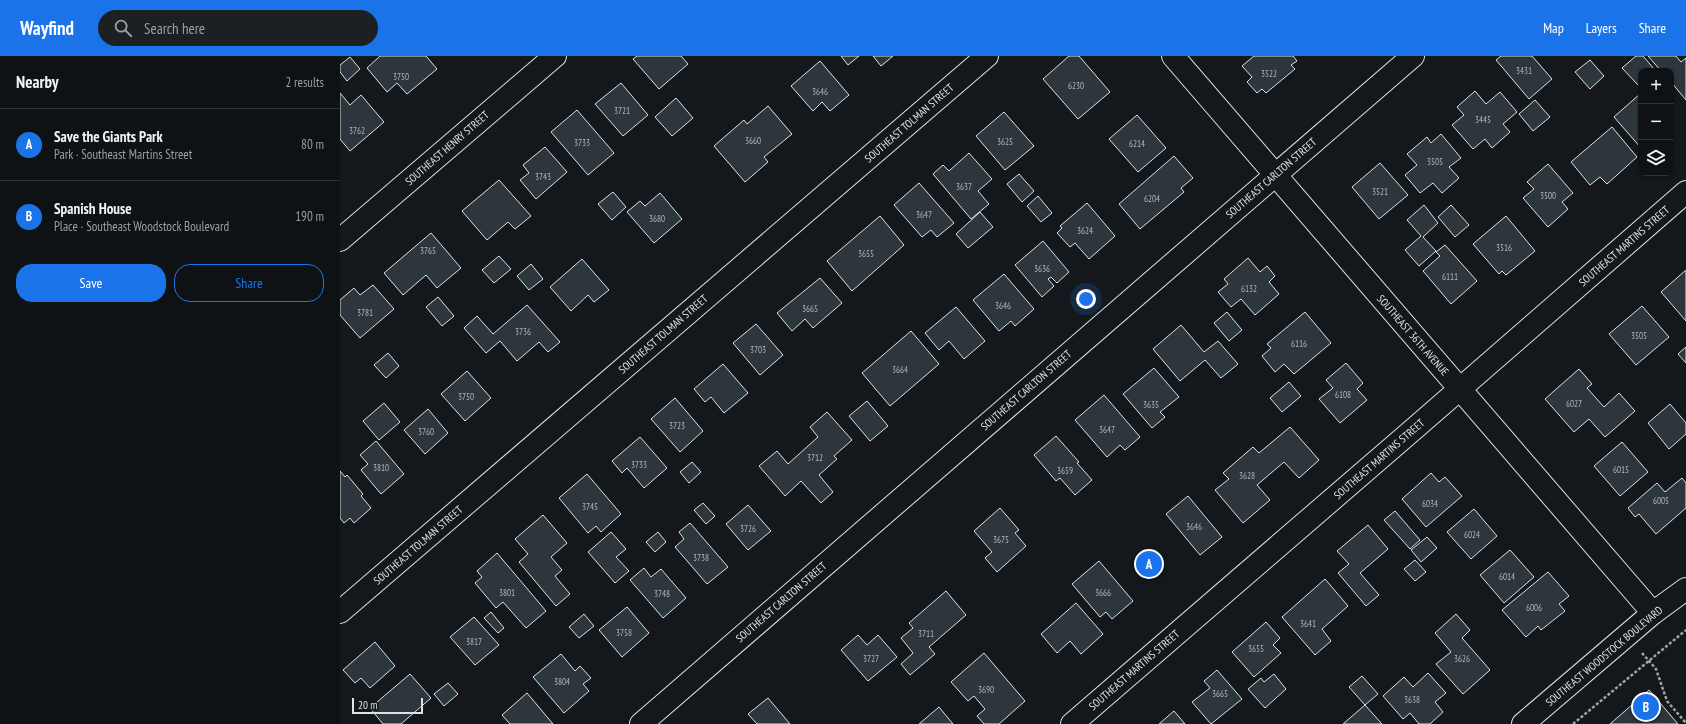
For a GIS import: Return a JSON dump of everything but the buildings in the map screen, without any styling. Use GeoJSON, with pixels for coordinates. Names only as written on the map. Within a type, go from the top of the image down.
{"type":"FeatureCollection","features":[{"type":"Feature","properties":{"kind":"street","name":"SOUTHEAST HENRY STREET"},"geometry":{"type":"LineString","coordinates":[[340,240],[555,56]]}},
{"type":"Feature","properties":{"kind":"street","name":"SOUTHEAST TOLMAN STREET"},"geometry":{"type":"LineString","coordinates":[[340,612],[987,56]]}},
{"type":"Feature","properties":{"kind":"street","name":"SOUTHEAST 36TH AVENUE"},"geometry":{"type":"LineString","coordinates":[[1173,56],[1654,613]]}},
{"type":"Feature","properties":{"kind":"street","name":"SOUTHEAST CARLTON STREET"},"geometry":{"type":"LineString","coordinates":[[641,724],[1413,56]]}},
{"type":"Feature","properties":{"kind":"street","name":"SOUTHEAST MARTINS STREET"},"geometry":{"type":"LineString","coordinates":[[1072,724],[1686,192]]}},
{"type":"Feature","properties":{"kind":"street","name":"SOUTHEAST WOODSTOCK BOULEVARD"},"geometry":{"type":"LineString","coordinates":[[1526,723],[1654,613],[1686,589]]}},
{"type":"Feature","properties":{"kind":"path"},"geometry":{"type":"LineString","coordinates":[[1573,724],[1685,632]]}},
{"type":"Feature","properties":{"kind":"path"},"geometry":{"type":"LineString","coordinates":[[1627,636],[1649,661],[1658,674],[1667,701],[1686,723]]}},
{"type":"Feature","properties":{"kind":"place","name":"Save the Giants Park"},"geometry":{"type":"Point","coordinates":[1149,564]}},
{"type":"Feature","properties":{"kind":"place","name":"Spanish House"},"geometry":{"type":"Point","coordinates":[1646,707]}}]}
